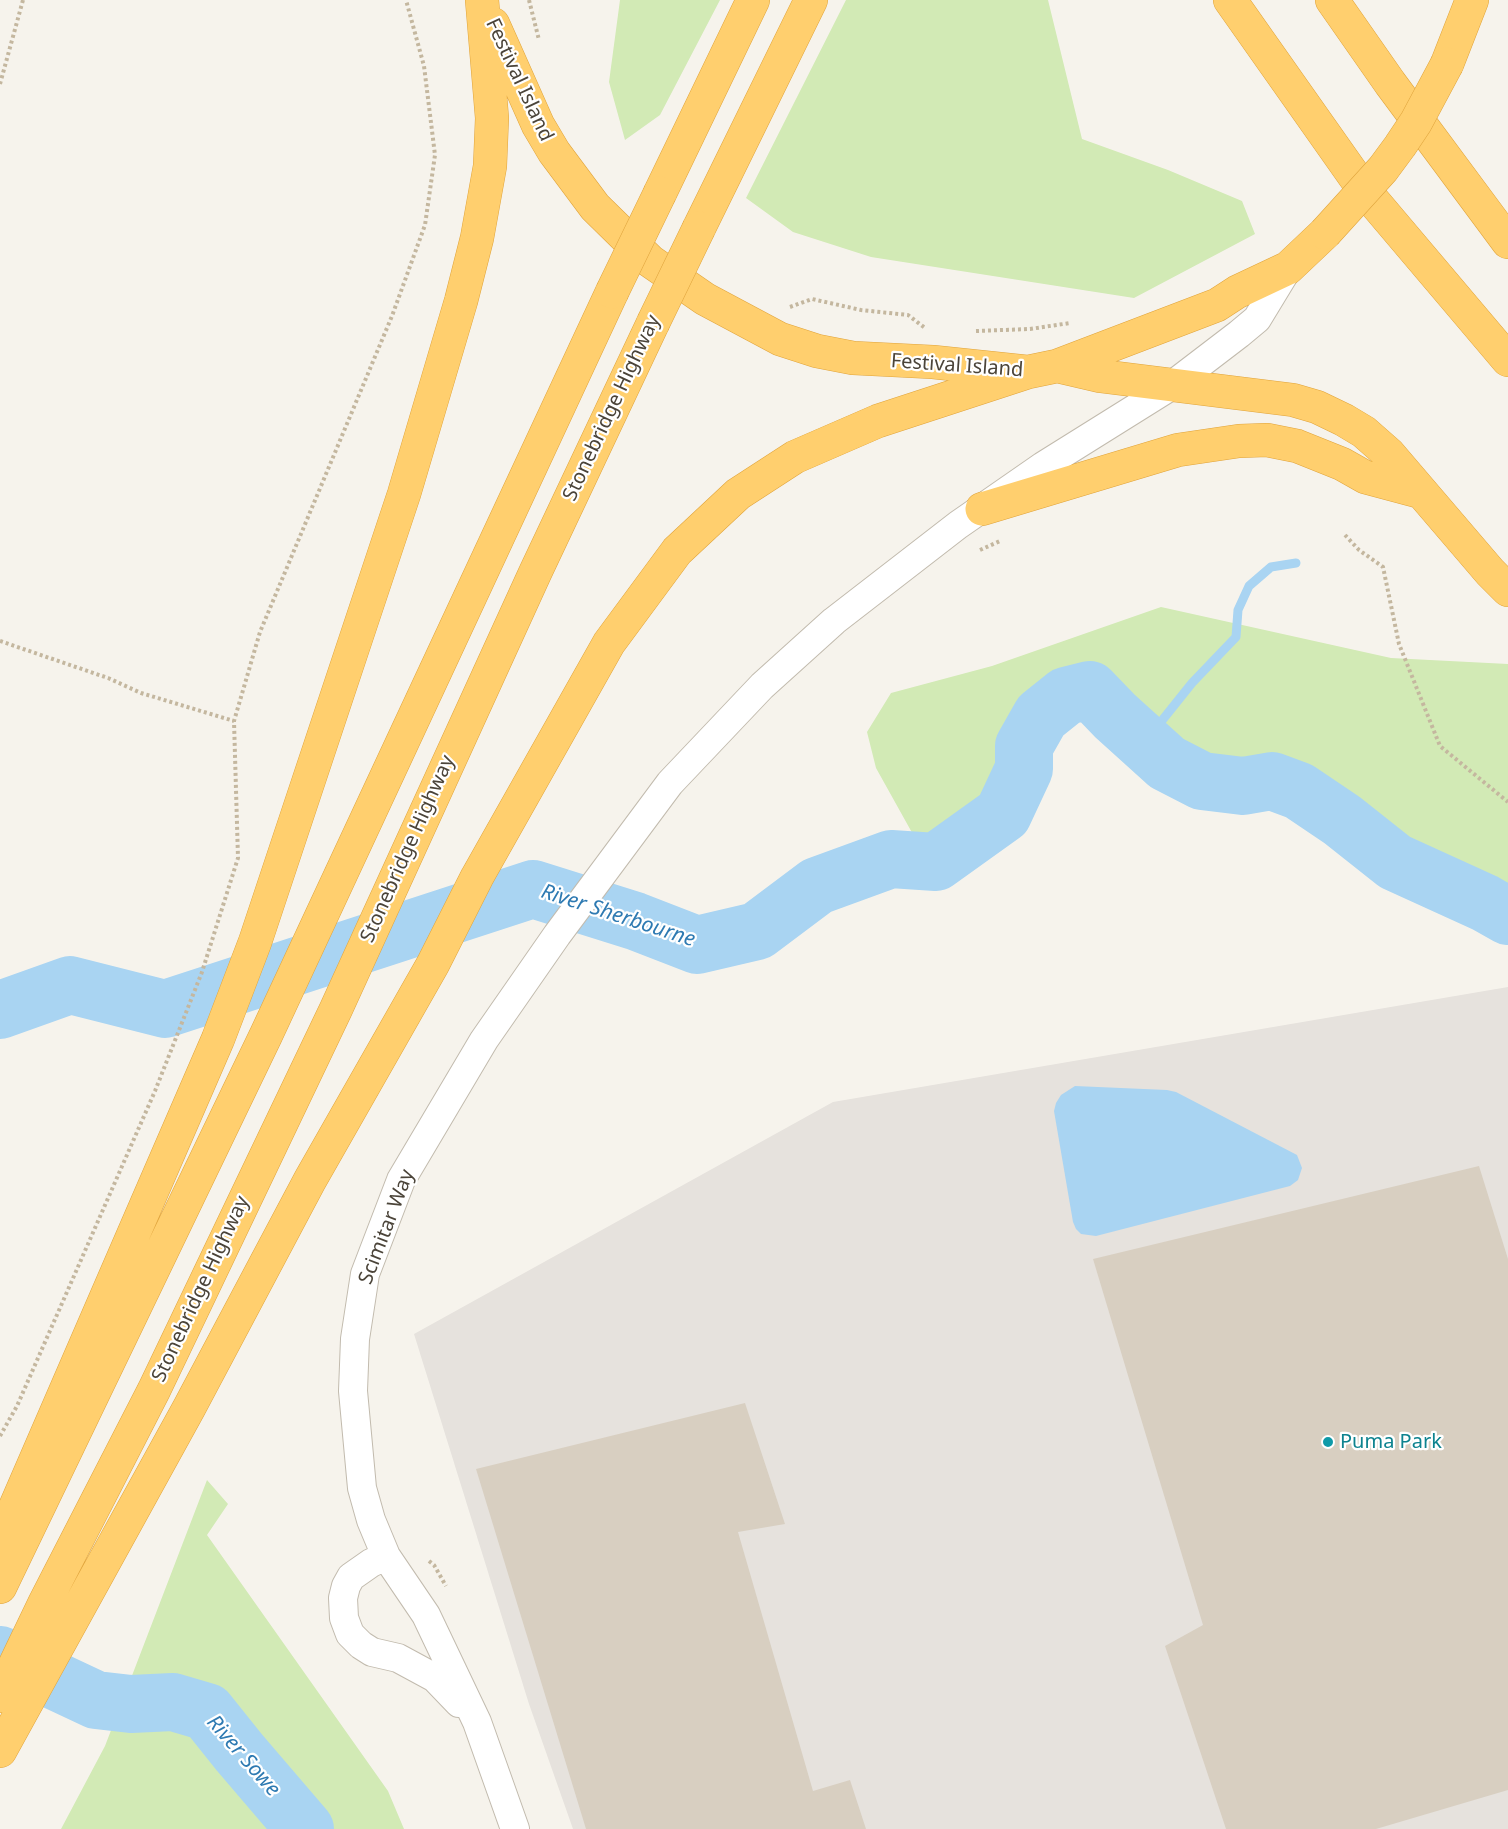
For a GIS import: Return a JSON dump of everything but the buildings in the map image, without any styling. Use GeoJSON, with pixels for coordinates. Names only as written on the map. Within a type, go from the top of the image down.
{"type":"FeatureCollection","features":[{"type":"Feature","properties":{"kind":"highway","name":"Festival Island"},"geometry":{"type":"LineString","coordinates":[[482,0],[537,125],[554,152],[595,207],[650,261],[696,292],[780,339],[817,351],[853,358],[1043,369],[1217,305],[1237,292],[1287,268],[1326,233],[1376,178],[1400,146],[1416,122],[1447,64],[1472,0]]}},
{"type":"Feature","properties":{"kind":"highway"},"geometry":{"type":"LineString","coordinates":[[0,1542],[218,1040],[255,942],[404,494],[461,301],[477,238],[490,166],[492,118],[482,0]]}},
{"type":"Feature","properties":{"kind":"highway"},"geometry":{"type":"LineString","coordinates":[[3,1581],[266,1035],[612,292],[753,0]]}},
{"type":"Feature","properties":{"kind":"highway","name":"Stonebridge Highway"},"geometry":{"type":"LineString","coordinates":[[0,1696],[44,1604],[154,1390],[336,1009],[652,323],[811,0]]}},
{"type":"Feature","properties":{"kind":"highway"},"geometry":{"type":"LineString","coordinates":[[1230,0],[1364,190],[1508,360]]}},
{"type":"Feature","properties":{"kind":"highway"},"geometry":{"type":"LineString","coordinates":[[1332,0],[1508,243]]}},
{"type":"Feature","properties":{"kind":"highway"},"geometry":{"type":"LineString","coordinates":[[4,1744],[310,1180],[433,963],[477,877],[609,643],[677,551],[738,494],[795,457],[839,436],[878,421],[1043,369],[1270,397],[1293,400],[1317,407],[1364,432],[1389,454],[1508,590]]}},
{"type":"Feature","properties":{"kind":"highway"},"geometry":{"type":"LineString","coordinates":[[982,509],[1178,450],[1239,441],[1267,440],[1297,446],[1342,464],[1365,477],[1421,492]]}},
{"type":"Feature","properties":{"kind":"street","name":"Scimitar Way"},"geometry":{"type":"LineString","coordinates":[[514,1829],[477,1722],[426,1615],[386,1556],[371,1520],[362,1488],[357,1456],[353,1391],[355,1339],[365,1274],[401,1180],[484,1040],[557,935],[670,783],[762,686],[834,621],[924,550],[1043,466],[1172,386],[1257,319],[1287,268]]}},
{"type":"Feature","properties":{"kind":"street","name":"Scimitar Way"},"geometry":{"type":"LineString","coordinates":[[386,1556],[351,1577],[346,1586],[343,1598],[344,1618],[350,1634],[372,1652],[398,1658],[435,1677],[477,1722]]}},
{"type":"Feature","properties":{"kind":"path"},"geometry":{"type":"LineString","coordinates":[[0,84],[23,0]]}},
{"type":"Feature","properties":{"kind":"path"},"geometry":{"type":"LineString","coordinates":[[0,1436],[17,1406],[163,1072],[202,972],[238,858],[234,721],[260,632],[392,316],[425,225],[435,155],[424,66],[406,0]]}},
{"type":"Feature","properties":{"kind":"path"},"geometry":{"type":"LineString","coordinates":[[1344,535],[1359,550],[1383,567],[1400,644],[1440,746],[1508,802]]}},
{"type":"Feature","properties":{"kind":"path"},"geometry":{"type":"LineString","coordinates":[[0,641],[108,678],[141,693],[234,721]]}},
{"type":"Feature","properties":{"kind":"path"},"geometry":{"type":"LineString","coordinates":[[427,1560],[435,1565],[448,1590]]}},
{"type":"Feature","properties":{"kind":"shaded area"},"geometry":{"type":"Polygon","coordinates":[[[1508,987],[1508,1829],[573,1829],[529,1704],[414,1334],[833,1102],[1508,987]]]}},
{"type":"Feature","properties":{"kind":"green space"},"geometry":{"type":"Polygon","coordinates":[[[620,0],[720,0],[660,115],[625,140],[609,82],[620,0]]]}},
{"type":"Feature","properties":{"kind":"green space"},"geometry":{"type":"Polygon","coordinates":[[[846,0],[1048,0],[1082,139],[1168,170],[1242,201],[1255,234],[1134,298],[871,257],[793,232],[746,198],[846,0]]]}},
{"type":"Feature","properties":{"kind":"green space"},"geometry":{"type":"Polygon","coordinates":[[[1161,607],[1391,658],[1508,664],[1508,900],[1485,883],[1424,855],[1372,826],[1315,775],[1275,761],[1229,774],[1190,765],[1163,741],[1146,712],[1127,689],[1103,671],[1075,672],[1046,684],[1015,719],[1014,759],[988,803],[935,846],[915,838],[876,768],[867,732],[891,693],[992,666],[1161,607]]]}},
{"type":"Feature","properties":{"kind":"green space"},"geometry":{"type":"Polygon","coordinates":[[[207,1480],[228,1504],[207,1535],[388,1791],[404,1829],[61,1829],[105,1746],[207,1480]]]}},
{"type":"Feature","properties":{"kind":"water"},"geometry":{"type":"Polygon","coordinates":[[[1075,1086],[1176,1092],[1297,1155],[1302,1168],[1298,1180],[1290,1186],[1096,1236],[1081,1234],[1073,1222],[1054,1111],[1061,1095],[1075,1086]]]}},
{"type":"Feature","properties":{"kind":"waterway"},"geometry":{"type":"LineString","coordinates":[[1144,743],[1192,683],[1236,637],[1238,610],[1249,586],[1271,567],[1296,563]]}},
{"type":"Feature","properties":{"kind":"waterway","name":"River Sherbourne"},"geometry":{"type":"LineString","coordinates":[[0,1010],[70,985],[165,1009],[533,889],[635,921],[697,945],[757,931],[817,886],[891,859],[936,862],[1003,814],[1024,769],[1024,746],[1041,716],[1066,696],[1090,690],[1167,763],[1202,781],[1243,786],[1272,781],[1299,791],[1342,820],[1395,862],[1485,903],[1508,916]]}},
{"type":"Feature","properties":{"kind":"waterway","name":"River Sowe"},"geometry":{"type":"LineString","coordinates":[[0,1655],[96,1700],[131,1704],[173,1702],[207,1712],[305,1829]]}},
{"type":"Feature","properties":{"kind":"place","name":"Puma Park"},"geometry":{"type":"Point","coordinates":[1328,1442]}}]}
